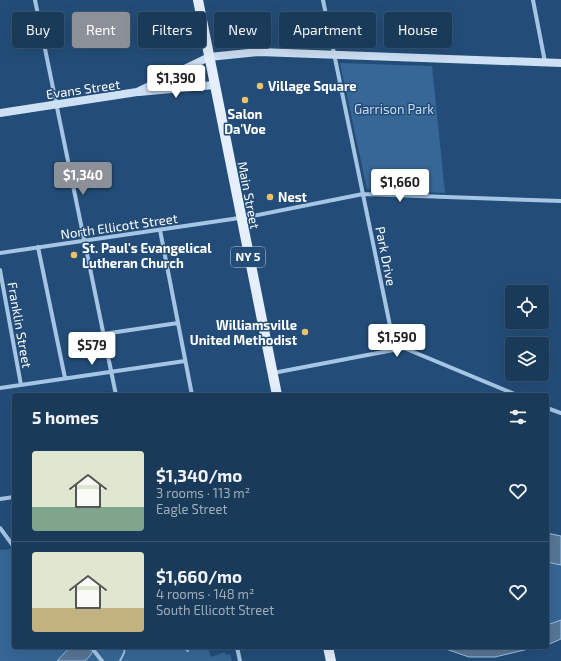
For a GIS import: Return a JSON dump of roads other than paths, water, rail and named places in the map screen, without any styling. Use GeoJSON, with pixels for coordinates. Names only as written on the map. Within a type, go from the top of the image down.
{"type":"FeatureCollection","features":[{"type":"Feature","properties":{"kind":"main road","name":"Main Street"},"geometry":{"type":"LineString","coordinates":[[198,0],[277,393]]}},
{"type":"Feature","properties":{"kind":"main road"},"geometry":{"type":"LineString","coordinates":[[328,649],[331,661]]}},
{"type":"Feature","properties":{"kind":"street"},"geometry":{"type":"LineString","coordinates":[[35,0],[116,393]]}},
{"type":"Feature","properties":{"kind":"street","name":"Park Drive"},"geometry":{"type":"LineString","coordinates":[[323,0],[364,194],[394,350]]}},
{"type":"Feature","properties":{"kind":"street"},"geometry":{"type":"LineString","coordinates":[[533,0],[545,62]]}},
{"type":"Feature","properties":{"kind":"street","name":"Evans Street"},"geometry":{"type":"LineString","coordinates":[[0,113],[137,92],[209,57],[255,52],[561,63]]}},
{"type":"Feature","properties":{"kind":"street"},"geometry":{"type":"LineString","coordinates":[[137,92],[214,85]]}},
{"type":"Feature","properties":{"kind":"street","name":"North Ellicott Street"},"geometry":{"type":"LineString","coordinates":[[0,252],[241,218],[364,194],[561,201]]}},
{"type":"Feature","properties":{"kind":"street"},"geometry":{"type":"LineString","coordinates":[[160,230],[192,393]]}},
{"type":"Feature","properties":{"kind":"street"},"geometry":{"type":"LineString","coordinates":[[38,247],[65,378]]}},
{"type":"Feature","properties":{"kind":"street","name":"Franklin Street"},"geometry":{"type":"LineString","coordinates":[[0,270],[21,384]]}},
{"type":"Feature","properties":{"kind":"street"},"geometry":{"type":"LineString","coordinates":[[103,334],[178,323]]}},
{"type":"Feature","properties":{"kind":"street"},"geometry":{"type":"LineString","coordinates":[[272,373],[404,348],[512,393]]}},
{"type":"Feature","properties":{"kind":"street"},"geometry":{"type":"LineString","coordinates":[[0,388],[186,361]]}},
{"type":"Feature","properties":{"kind":"street"},"geometry":{"type":"LineString","coordinates":[[549,409],[561,413]]}},
{"type":"Feature","properties":{"kind":"street"},"geometry":{"type":"LineString","coordinates":[[0,499],[12,497]]}},
{"type":"Feature","properties":{"kind":"street"},"geometry":{"type":"LineString","coordinates":[[0,528],[12,544]]}},
{"type":"Feature","properties":{"kind":"street"},"geometry":{"type":"LineString","coordinates":[[93,649],[102,661]]}},
{"type":"Feature","properties":{"kind":"street"},"geometry":{"type":"LineString","coordinates":[[237,649],[240,661]]}},
{"type":"Feature","properties":{"kind":"waterway"},"geometry":{"type":"LineString","coordinates":[[120,661],[125,649]]}},
{"type":"Feature","properties":{"kind":"place","name":"Village Square"},"geometry":{"type":"Point","coordinates":[260,86]}},
{"type":"Feature","properties":{"kind":"place","name":"Salon Da'Voe"},"geometry":{"type":"Point","coordinates":[245,100]}},
{"type":"Feature","properties":{"kind":"place","name":"Nest"},"geometry":{"type":"Point","coordinates":[270,197]}},
{"type":"Feature","properties":{"kind":"place","name":"St. Paul's Evangelical Lutheran Church"},"geometry":{"type":"Point","coordinates":[74,255]}},
{"type":"Feature","properties":{"kind":"place","name":"Williamsville United Methodist"},"geometry":{"type":"Point","coordinates":[305,332]}},
{"type":"Feature","properties":{"kind":"park label","name":"Garrison Park"},"geometry":{"type":"Point","coordinates":[394,109]}}]}
